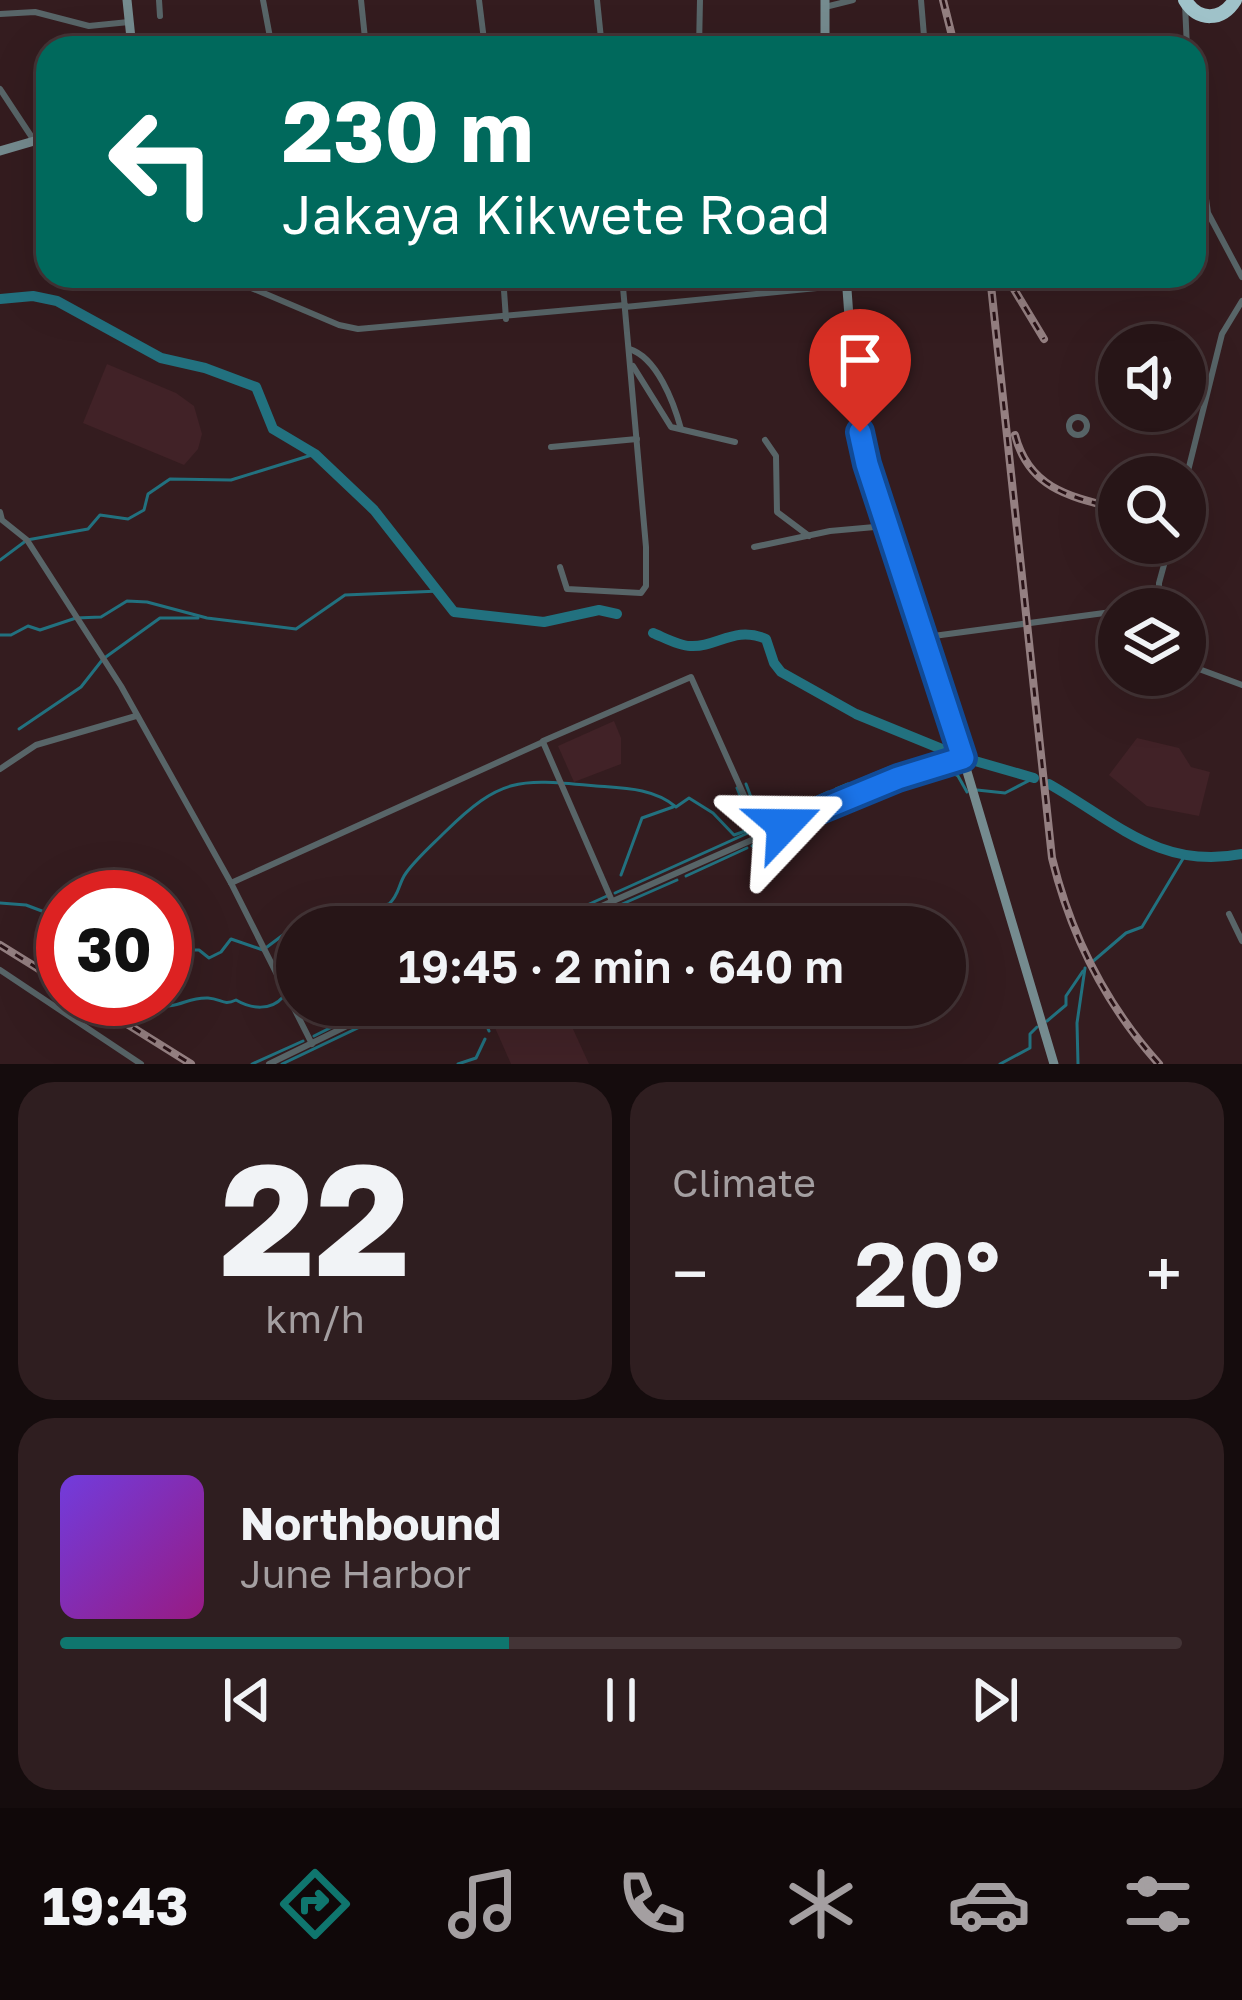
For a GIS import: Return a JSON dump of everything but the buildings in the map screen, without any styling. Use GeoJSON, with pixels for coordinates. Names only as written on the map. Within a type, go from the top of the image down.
{"type":"FeatureCollection","features":[{"type":"Feature","properties":{"kind":"highway"},"geometry":{"type":"LineString","coordinates":[[1185,1],[1203,16],[1235,7]]}},
{"type":"Feature","properties":{"kind":"main road"},"geometry":{"type":"LineString","coordinates":[[127,0],[131,36]]}},
{"type":"Feature","properties":{"kind":"main road"},"geometry":{"type":"LineString","coordinates":[[825,3],[825,36]]}},
{"type":"Feature","properties":{"kind":"main road"},"geometry":{"type":"LineString","coordinates":[[0,151],[36,139]]}},
{"type":"Feature","properties":{"kind":"main road"},"geometry":{"type":"LineString","coordinates":[[847,288],[856,411],[867,464],[963,758],[1054,1064]]}},
{"type":"Feature","properties":{"kind":"street"},"geometry":{"type":"LineString","coordinates":[[160,0],[160,16]]}},
{"type":"Feature","properties":{"kind":"street"},"geometry":{"type":"LineString","coordinates":[[262,0],[270,36]]}},
{"type":"Feature","properties":{"kind":"street"},"geometry":{"type":"LineString","coordinates":[[361,0],[365,36]]}},
{"type":"Feature","properties":{"kind":"street"},"geometry":{"type":"LineString","coordinates":[[479,0],[483,36]]}},
{"type":"Feature","properties":{"kind":"street"},"geometry":{"type":"LineString","coordinates":[[597,0],[601,36]]}},
{"type":"Feature","properties":{"kind":"street"},"geometry":{"type":"LineString","coordinates":[[699,36],[700,0]]}},
{"type":"Feature","properties":{"kind":"street"},"geometry":{"type":"LineString","coordinates":[[825,3],[853,0]]}},
{"type":"Feature","properties":{"kind":"street"},"geometry":{"type":"LineString","coordinates":[[920,0],[924,36]]}},
{"type":"Feature","properties":{"kind":"street"},"geometry":{"type":"LineString","coordinates":[[1185,1],[1186,36]]}},
{"type":"Feature","properties":{"kind":"street"},"geometry":{"type":"LineString","coordinates":[[0,14],[35,11],[89,26],[129,22]]}},
{"type":"Feature","properties":{"kind":"street"},"geometry":{"type":"LineString","coordinates":[[1185,26],[1203,16]]}},
{"type":"Feature","properties":{"kind":"street"},"geometry":{"type":"LineString","coordinates":[[0,89],[33,140]]}},
{"type":"Feature","properties":{"kind":"street"},"geometry":{"type":"LineString","coordinates":[[1206,199],[1208,213],[1242,277]]}},
{"type":"Feature","properties":{"kind":"street"},"geometry":{"type":"LineString","coordinates":[[251,288],[358,329],[506,319],[785,288]]}},
{"type":"Feature","properties":{"kind":"street"},"geometry":{"type":"LineString","coordinates":[[504,288],[506,319]]}},
{"type":"Feature","properties":{"kind":"street"},"geometry":{"type":"LineString","coordinates":[[560,567],[567,589],[623,594],[641,592],[646,586],[623,288]]}},
{"type":"Feature","properties":{"kind":"street"},"geometry":{"type":"LineString","coordinates":[[1192,456],[1222,334],[1242,302]]}},
{"type":"Feature","properties":{"kind":"street"},"geometry":{"type":"LineString","coordinates":[[629,349],[639,352],[670,390],[681,429]]}},
{"type":"Feature","properties":{"kind":"street"},"geometry":{"type":"LineString","coordinates":[[630,364],[668,424],[735,442]]}},
{"type":"Feature","properties":{"kind":"street"},"geometry":{"type":"LineString","coordinates":[[550,447],[637,440]]}},
{"type":"Feature","properties":{"kind":"street"},"geometry":{"type":"LineString","coordinates":[[765,440],[776,455],[778,512],[809,536]]}},
{"type":"Feature","properties":{"kind":"street"},"geometry":{"type":"LineString","coordinates":[[0,512],[2,520],[27,540],[136,716],[230,883],[312,1044]]}},
{"type":"Feature","properties":{"kind":"street"},"geometry":{"type":"LineString","coordinates":[[754,547],[887,526]]}},
{"type":"Feature","properties":{"kind":"street"},"geometry":{"type":"LineString","coordinates":[[922,637],[1098,614]]}},
{"type":"Feature","properties":{"kind":"street"},"geometry":{"type":"LineString","coordinates":[[1206,672],[1242,685]]}},
{"type":"Feature","properties":{"kind":"street"},"geometry":{"type":"LineString","coordinates":[[230,883],[692,677],[746,800]]}},
{"type":"Feature","properties":{"kind":"street"},"geometry":{"type":"LineString","coordinates":[[0,769],[36,746],[136,716]]}},
{"type":"Feature","properties":{"kind":"street"},"geometry":{"type":"LineString","coordinates":[[543,742],[612,901]]}},
{"type":"Feature","properties":{"kind":"street"},"geometry":{"type":"LineString","coordinates":[[601,906],[876,786],[963,758]]}},
{"type":"Feature","properties":{"kind":"street"},"geometry":{"type":"LineString","coordinates":[[1229,914],[1242,941]]}},
{"type":"Feature","properties":{"kind":"street"},"geometry":{"type":"LineString","coordinates":[[0,970],[141,1064]]}},
{"type":"Feature","properties":{"kind":"street"},"geometry":{"type":"LineString","coordinates":[[269,1064],[348,1026]]}},
{"type":"Feature","properties":{"kind":"shaded area"},"geometry":{"type":"Polygon","coordinates":[[[107,364],[176,393],[194,406],[202,434],[198,449],[184,465],[83,423],[107,364]]]}},
{"type":"Feature","properties":{"kind":"shaded area"},"geometry":{"type":"Polygon","coordinates":[[[614,721],[621,738],[621,764],[574,782],[558,746],[614,721]]]}},
{"type":"Feature","properties":{"kind":"shaded area"},"geometry":{"type":"Polygon","coordinates":[[[1137,738],[1179,748],[1191,767],[1210,772],[1199,816],[1147,806],[1109,775],[1137,738]]]}},
{"type":"Feature","properties":{"kind":"shaded area"},"geometry":{"type":"Polygon","coordinates":[[[494,1026],[572,1026],[589,1064],[511,1064],[494,1026]]]}},
{"type":"Feature","properties":{"kind":"waterway"},"geometry":{"type":"LineString","coordinates":[[0,299],[33,296],[57,301],[161,358],[256,387],[273,429],[315,454],[374,510],[454,612],[544,622],[599,610],[617,614]]}},
{"type":"Feature","properties":{"kind":"waterway"},"geometry":{"type":"LineString","coordinates":[[0,560],[27,540],[88,529],[100,515],[128,519],[144,510],[148,494],[170,479],[231,480],[315,454]]}},
{"type":"Feature","properties":{"kind":"waterway"},"geometry":{"type":"LineString","coordinates":[[0,635],[28,626],[40,630],[76,618],[101,617],[127,601],[207,618],[296,629],[345,595],[440,591]]}},
{"type":"Feature","properties":{"kind":"waterway"},"geometry":{"type":"LineString","coordinates":[[19,729],[81,687],[103,659],[160,618],[198,618]]}},
{"type":"Feature","properties":{"kind":"waterway"},"geometry":{"type":"LineString","coordinates":[[653,633],[690,646],[744,634],[766,639],[781,672],[856,714],[954,754]]}},
{"type":"Feature","properties":{"kind":"waterway"},"geometry":{"type":"LineString","coordinates":[[897,765],[931,762],[948,751]]}},
{"type":"Feature","properties":{"kind":"waterway"},"geometry":{"type":"LineString","coordinates":[[968,759],[1034,778]]}},
{"type":"Feature","properties":{"kind":"waterway"},"geometry":{"type":"LineString","coordinates":[[855,782],[891,767]]}},
{"type":"Feature","properties":{"kind":"waterway"},"geometry":{"type":"LineString","coordinates":[[767,840],[897,785],[947,770],[958,776],[967,792]]}},
{"type":"Feature","properties":{"kind":"waterway"},"geometry":{"type":"LineString","coordinates":[[977,790],[1005,793],[1034,778]]}},
{"type":"Feature","properties":{"kind":"waterway"},"geometry":{"type":"LineString","coordinates":[[192,950],[209,958],[231,939],[263,950],[299,923],[389,904],[410,867],[445,832],[482,800],[513,785],[548,782],[627,789],[658,796],[676,807],[689,798],[713,813],[734,835],[754,828]]}},
{"type":"Feature","properties":{"kind":"waterway"},"geometry":{"type":"LineString","coordinates":[[746,784],[754,805]]}},
{"type":"Feature","properties":{"kind":"waterway"},"geometry":{"type":"LineString","coordinates":[[836,789],[848,784]]}},
{"type":"Feature","properties":{"kind":"waterway"},"geometry":{"type":"LineString","coordinates":[[1049,784],[1163,849],[1213,857],[1242,854]]}},
{"type":"Feature","properties":{"kind":"waterway"},"geometry":{"type":"LineString","coordinates":[[737,788],[753,827]]}},
{"type":"Feature","properties":{"kind":"waterway"},"geometry":{"type":"LineString","coordinates":[[784,812],[828,792]]}},
{"type":"Feature","properties":{"kind":"waterway"},"geometry":{"type":"LineString","coordinates":[[621,875],[642,818],[673,807]]}},
{"type":"Feature","properties":{"kind":"waterway"},"geometry":{"type":"LineString","coordinates":[[757,811],[761,822],[778,816]]}},
{"type":"Feature","properties":{"kind":"waterway"},"geometry":{"type":"LineString","coordinates":[[615,893],[748,833]]}},
{"type":"Feature","properties":{"kind":"waterway"},"geometry":{"type":"LineString","coordinates":[[752,846],[759,843]]}},
{"type":"Feature","properties":{"kind":"waterway"},"geometry":{"type":"LineString","coordinates":[[686,876],[747,848]]}},
{"type":"Feature","properties":{"kind":"waterway"},"geometry":{"type":"LineString","coordinates":[[1091,963],[1126,933],[1142,927],[1184,857]]}},
{"type":"Feature","properties":{"kind":"waterway"},"geometry":{"type":"LineString","coordinates":[[620,905],[677,880]]}},
{"type":"Feature","properties":{"kind":"waterway"},"geometry":{"type":"LineString","coordinates":[[585,906],[607,896]]}},
{"type":"Feature","properties":{"kind":"waterway"},"geometry":{"type":"LineString","coordinates":[[0,903],[36,909]]}},
{"type":"Feature","properties":{"kind":"waterway"},"geometry":{"type":"LineString","coordinates":[[1078,1064],[1077,1023],[1085,968]]}},
{"type":"Feature","properties":{"kind":"waterway"},"geometry":{"type":"LineString","coordinates":[[1047,1021],[1066,1005],[1066,996],[1083,971]]}},
{"type":"Feature","properties":{"kind":"waterway"},"geometry":{"type":"LineString","coordinates":[[192,1000],[236,1000],[261,1007],[276,1003]]}},
{"type":"Feature","properties":{"kind":"waterway"},"geometry":{"type":"LineString","coordinates":[[314,1036],[334,1026]]}},
{"type":"Feature","properties":{"kind":"waterway"},"geometry":{"type":"LineString","coordinates":[[282,1064],[362,1026]]}},
{"type":"Feature","properties":{"kind":"waterway"},"geometry":{"type":"LineString","coordinates":[[487,1026],[489,1031]]}},
{"type":"Feature","properties":{"kind":"waterway"},"geometry":{"type":"LineString","coordinates":[[1000,1064],[1030,1048],[1030,1034],[1037,1027]]}},
{"type":"Feature","properties":{"kind":"waterway"},"geometry":{"type":"LineString","coordinates":[[458,1064],[476,1058],[485,1039]]}},
{"type":"Feature","properties":{"kind":"waterway"},"geometry":{"type":"LineString","coordinates":[[252,1064],[303,1041]]}},
{"type":"Feature","properties":{"kind":"railway"},"geometry":{"type":"LineString","coordinates":[[943,0],[952,36]]}},
{"type":"Feature","properties":{"kind":"railway"},"geometry":{"type":"LineString","coordinates":[[991,288],[1052,858],[1092,968],[1159,1064]]}},
{"type":"Feature","properties":{"kind":"railway"},"geometry":{"type":"LineString","coordinates":[[1013,288],[1044,339]]}},
{"type":"Feature","properties":{"kind":"railway"},"geometry":{"type":"LineString","coordinates":[[1015,435],[1030,468],[1041,479],[1069,495],[1098,503]]}},
{"type":"Feature","properties":{"kind":"railway"},"geometry":{"type":"LineString","coordinates":[[0,945],[36,967]]}},
{"type":"Feature","properties":{"kind":"railway"},"geometry":{"type":"LineString","coordinates":[[130,1026],[191,1064]]}},
{"type":"Feature","properties":{"kind":"route"},"geometry":{"type":"LineString","coordinates":[[784,825],[898,778],[963,758],[860,432]]}}]}
